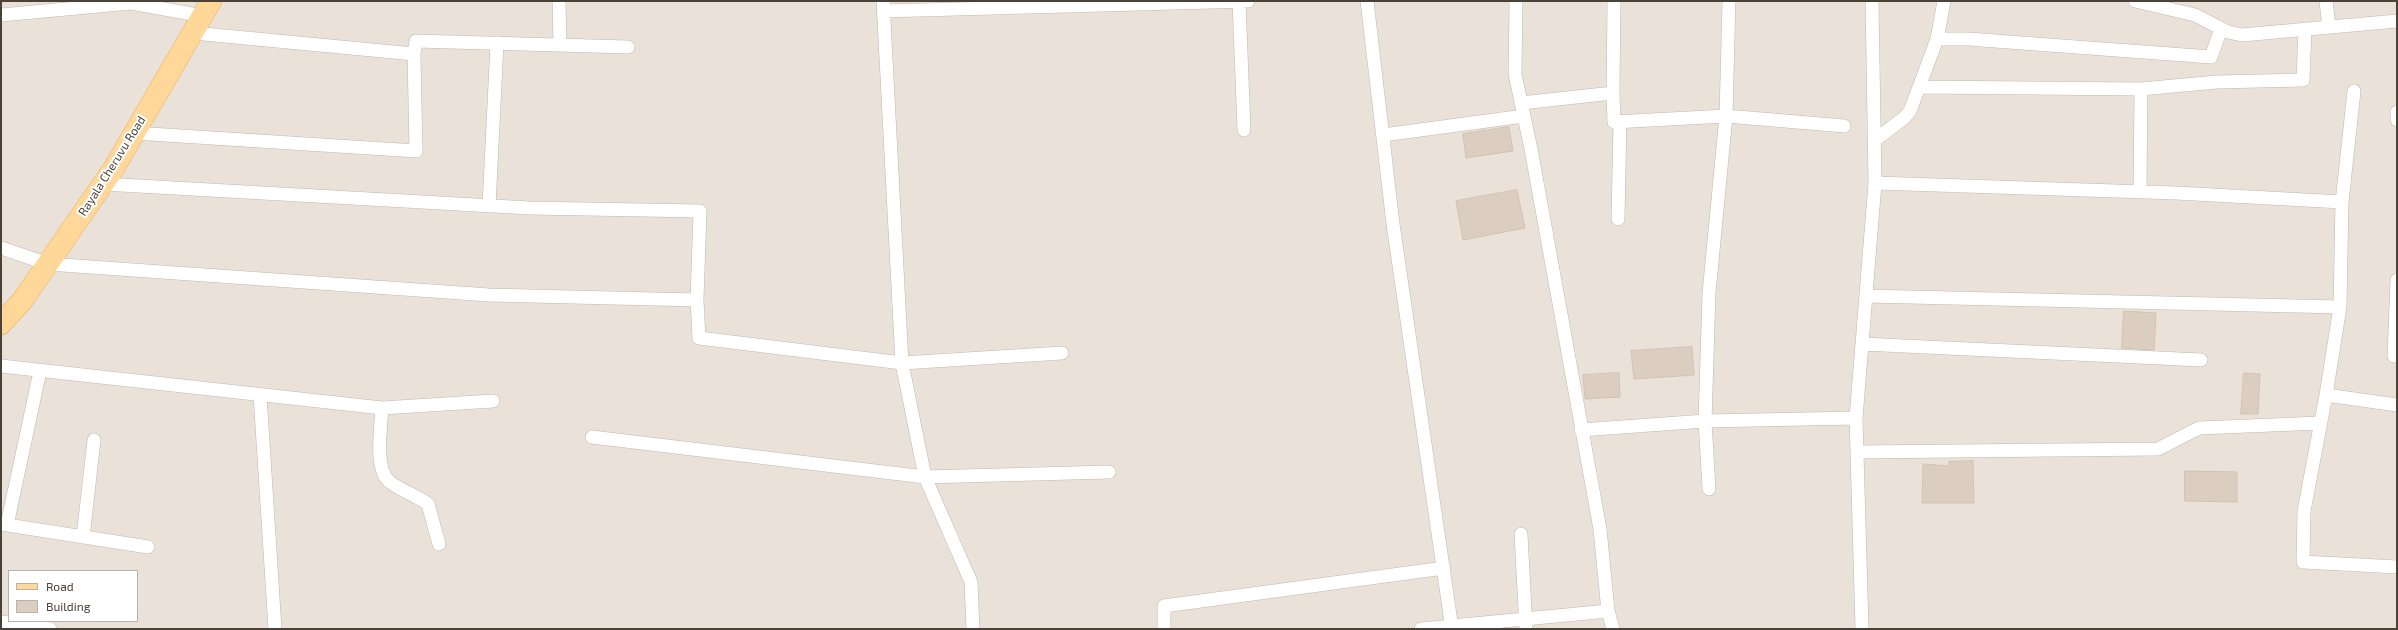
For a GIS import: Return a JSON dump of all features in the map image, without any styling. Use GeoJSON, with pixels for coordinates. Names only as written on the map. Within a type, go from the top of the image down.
{"type":"FeatureCollection","features":[{"type":"Feature","properties":{"kind":"main road","name":"Rayala Cheruvu Road"},"geometry":{"type":"LineString","coordinates":[[1,324],[22,302],[102,184],[134,133],[207,8]]}},
{"type":"Feature","properties":{"kind":"street"},"geometry":{"type":"LineString","coordinates":[[559,1],[560,45]]}},
{"type":"Feature","properties":{"kind":"street"},"geometry":{"type":"LineString","coordinates":[[1239,1],[1244,130]]}},
{"type":"Feature","properties":{"kind":"street"},"geometry":{"type":"LineString","coordinates":[[973,629],[971,582],[925,477],[902,363],[884,6],[1248,1]]}},
{"type":"Feature","properties":{"kind":"street"},"geometry":{"type":"LineString","coordinates":[[1367,1],[1393,224],[1452,627]]}},
{"type":"Feature","properties":{"kind":"street"},"geometry":{"type":"LineString","coordinates":[[1516,1],[1515,74],[1523,110],[1600,529],[1608,611],[1613,629]]}},
{"type":"Feature","properties":{"kind":"street"},"geometry":{"type":"LineString","coordinates":[[1614,1],[1614,122],[1726,116],[1844,126]]}},
{"type":"Feature","properties":{"kind":"street"},"geometry":{"type":"LineString","coordinates":[[1709,489],[1705,421],[1709,294],[1726,116],[1729,1]]}},
{"type":"Feature","properties":{"kind":"street"},"geometry":{"type":"LineString","coordinates":[[1862,629],[1856,418],[1876,183],[1872,1]]}},
{"type":"Feature","properties":{"kind":"street"},"geometry":{"type":"LineString","coordinates":[[1875,140],[1904,118],[1910,111],[1937,39],[1944,1]]}},
{"type":"Feature","properties":{"kind":"street"},"geometry":{"type":"LineString","coordinates":[[2135,1],[2195,15],[2221,28],[2242,35],[2397,21]]}},
{"type":"Feature","properties":{"kind":"street"},"geometry":{"type":"LineString","coordinates":[[2326,1],[2329,27]]}},
{"type":"Feature","properties":{"kind":"street"},"geometry":{"type":"LineString","coordinates":[[1,15],[131,2],[207,8]]}},
{"type":"Feature","properties":{"kind":"street"},"geometry":{"type":"LineString","coordinates":[[1937,39],[1968,39],[2211,57],[2221,28]]}},
{"type":"Feature","properties":{"kind":"street"},"geometry":{"type":"LineString","coordinates":[[1920,87],[2141,88],[2217,82],[2303,80],[2305,29]]}},
{"type":"Feature","properties":{"kind":"street"},"geometry":{"type":"LineString","coordinates":[[193,33],[414,54]]}},
{"type":"Feature","properties":{"kind":"street"},"geometry":{"type":"LineString","coordinates":[[134,133],[416,151],[414,54],[416,41],[628,46]]}},
{"type":"Feature","properties":{"kind":"street"},"geometry":{"type":"LineString","coordinates":[[489,206],[497,43]]}},
{"type":"Feature","properties":{"kind":"street"},"geometry":{"type":"LineString","coordinates":[[2140,192],[2141,88]]}},
{"type":"Feature","properties":{"kind":"street"},"geometry":{"type":"LineString","coordinates":[[2354,91],[2342,202],[2340,308],[2326,395],[2304,510],[2302,562],[2397,567]]}},
{"type":"Feature","properties":{"kind":"street"},"geometry":{"type":"LineString","coordinates":[[1383,135],[1613,93]]}},
{"type":"Feature","properties":{"kind":"street"},"geometry":{"type":"LineString","coordinates":[[2397,112],[2397,120]]}},
{"type":"Feature","properties":{"kind":"street"},"geometry":{"type":"LineString","coordinates":[[1618,219],[1620,122]]}},
{"type":"Feature","properties":{"kind":"street"},"geometry":{"type":"LineString","coordinates":[[1876,183],[2140,192],[2342,202]]}},
{"type":"Feature","properties":{"kind":"street"},"geometry":{"type":"LineString","coordinates":[[102,184],[489,206],[700,211],[697,300],[699,338],[902,363],[1062,353]]}},
{"type":"Feature","properties":{"kind":"street"},"geometry":{"type":"LineString","coordinates":[[1,248],[48,264],[489,295],[697,300]]}},
{"type":"Feature","properties":{"kind":"street"},"geometry":{"type":"LineString","coordinates":[[2394,356],[2397,280]]}},
{"type":"Feature","properties":{"kind":"street"},"geometry":{"type":"LineString","coordinates":[[1866,296],[2340,308]]}},
{"type":"Feature","properties":{"kind":"street"},"geometry":{"type":"LineString","coordinates":[[1862,344],[2201,360]]}},
{"type":"Feature","properties":{"kind":"street"},"geometry":{"type":"LineString","coordinates":[[1,366],[382,408],[493,401]]}},
{"type":"Feature","properties":{"kind":"street"},"geometry":{"type":"LineString","coordinates":[[40,371],[4,524],[148,547]]}},
{"type":"Feature","properties":{"kind":"street"},"geometry":{"type":"LineString","coordinates":[[260,395],[275,629]]}},
{"type":"Feature","properties":{"kind":"street"},"geometry":{"type":"LineString","coordinates":[[2326,395],[2397,405]]}},
{"type":"Feature","properties":{"kind":"street"},"geometry":{"type":"LineString","coordinates":[[382,408],[380,461],[383,473],[390,482],[428,504],[439,544]]}},
{"type":"Feature","properties":{"kind":"street"},"geometry":{"type":"LineString","coordinates":[[1581,430],[1705,421],[1856,418]]}},
{"type":"Feature","properties":{"kind":"street"},"geometry":{"type":"LineString","coordinates":[[1857,452],[2158,449],[2198,428],[2320,423]]}},
{"type":"Feature","properties":{"kind":"street"},"geometry":{"type":"LineString","coordinates":[[592,437],[925,477],[1109,472]]}},
{"type":"Feature","properties":{"kind":"street"},"geometry":{"type":"LineString","coordinates":[[83,537],[94,440]]}},
{"type":"Feature","properties":{"kind":"street"},"geometry":{"type":"LineString","coordinates":[[1521,534],[1526,624]]}},
{"type":"Feature","properties":{"kind":"street"},"geometry":{"type":"LineString","coordinates":[[1164,629],[1164,606],[1444,568]]}},
{"type":"Feature","properties":{"kind":"street"},"geometry":{"type":"LineString","coordinates":[[1421,629],[1526,624],[1608,611]]}},
{"type":"Feature","properties":{"kind":"street"},"geometry":{"type":"LineString","coordinates":[[1,622],[50,629]]}},
{"type":"Feature","properties":{"kind":"shaded area"},"geometry":{"type":"Polygon","coordinates":[[[1,1],[2397,1],[2397,629],[1,629],[1,1]]]}},
{"type":"Feature","properties":{"kind":"building"},"geometry":{"type":"Polygon","coordinates":[[[1509,127],[1513,151],[1466,158],[1463,134],[1509,127]]]}},
{"type":"Feature","properties":{"kind":"building"},"geometry":{"type":"Polygon","coordinates":[[[1517,190],[1525,228],[1463,240],[1456,201],[1517,190]]]}},
{"type":"Feature","properties":{"kind":"building"},"geometry":{"type":"Polygon","coordinates":[[[2124,311],[2156,313],[2154,350],[2122,348],[2124,311]]]}},
{"type":"Feature","properties":{"kind":"building"},"geometry":{"type":"Polygon","coordinates":[[[1692,347],[1694,375],[1634,379],[1631,351],[1692,347]]]}},
{"type":"Feature","properties":{"kind":"building"},"geometry":{"type":"Polygon","coordinates":[[[1619,373],[1620,397],[1585,399],[1583,375],[1619,373]]]}},
{"type":"Feature","properties":{"kind":"building"},"geometry":{"type":"Polygon","coordinates":[[[2244,373],[2260,374],[2258,414],[2241,414],[2244,373]]]}},
{"type":"Feature","properties":{"kind":"building"},"geometry":{"type":"Polygon","coordinates":[[[1973,461],[1974,503],[1922,503],[1923,464],[1949,466],[1949,462],[1973,461]]]}},
{"type":"Feature","properties":{"kind":"building"},"geometry":{"type":"Polygon","coordinates":[[[2185,471],[2237,472],[2237,502],[2185,501],[2185,471]]]}}]}
